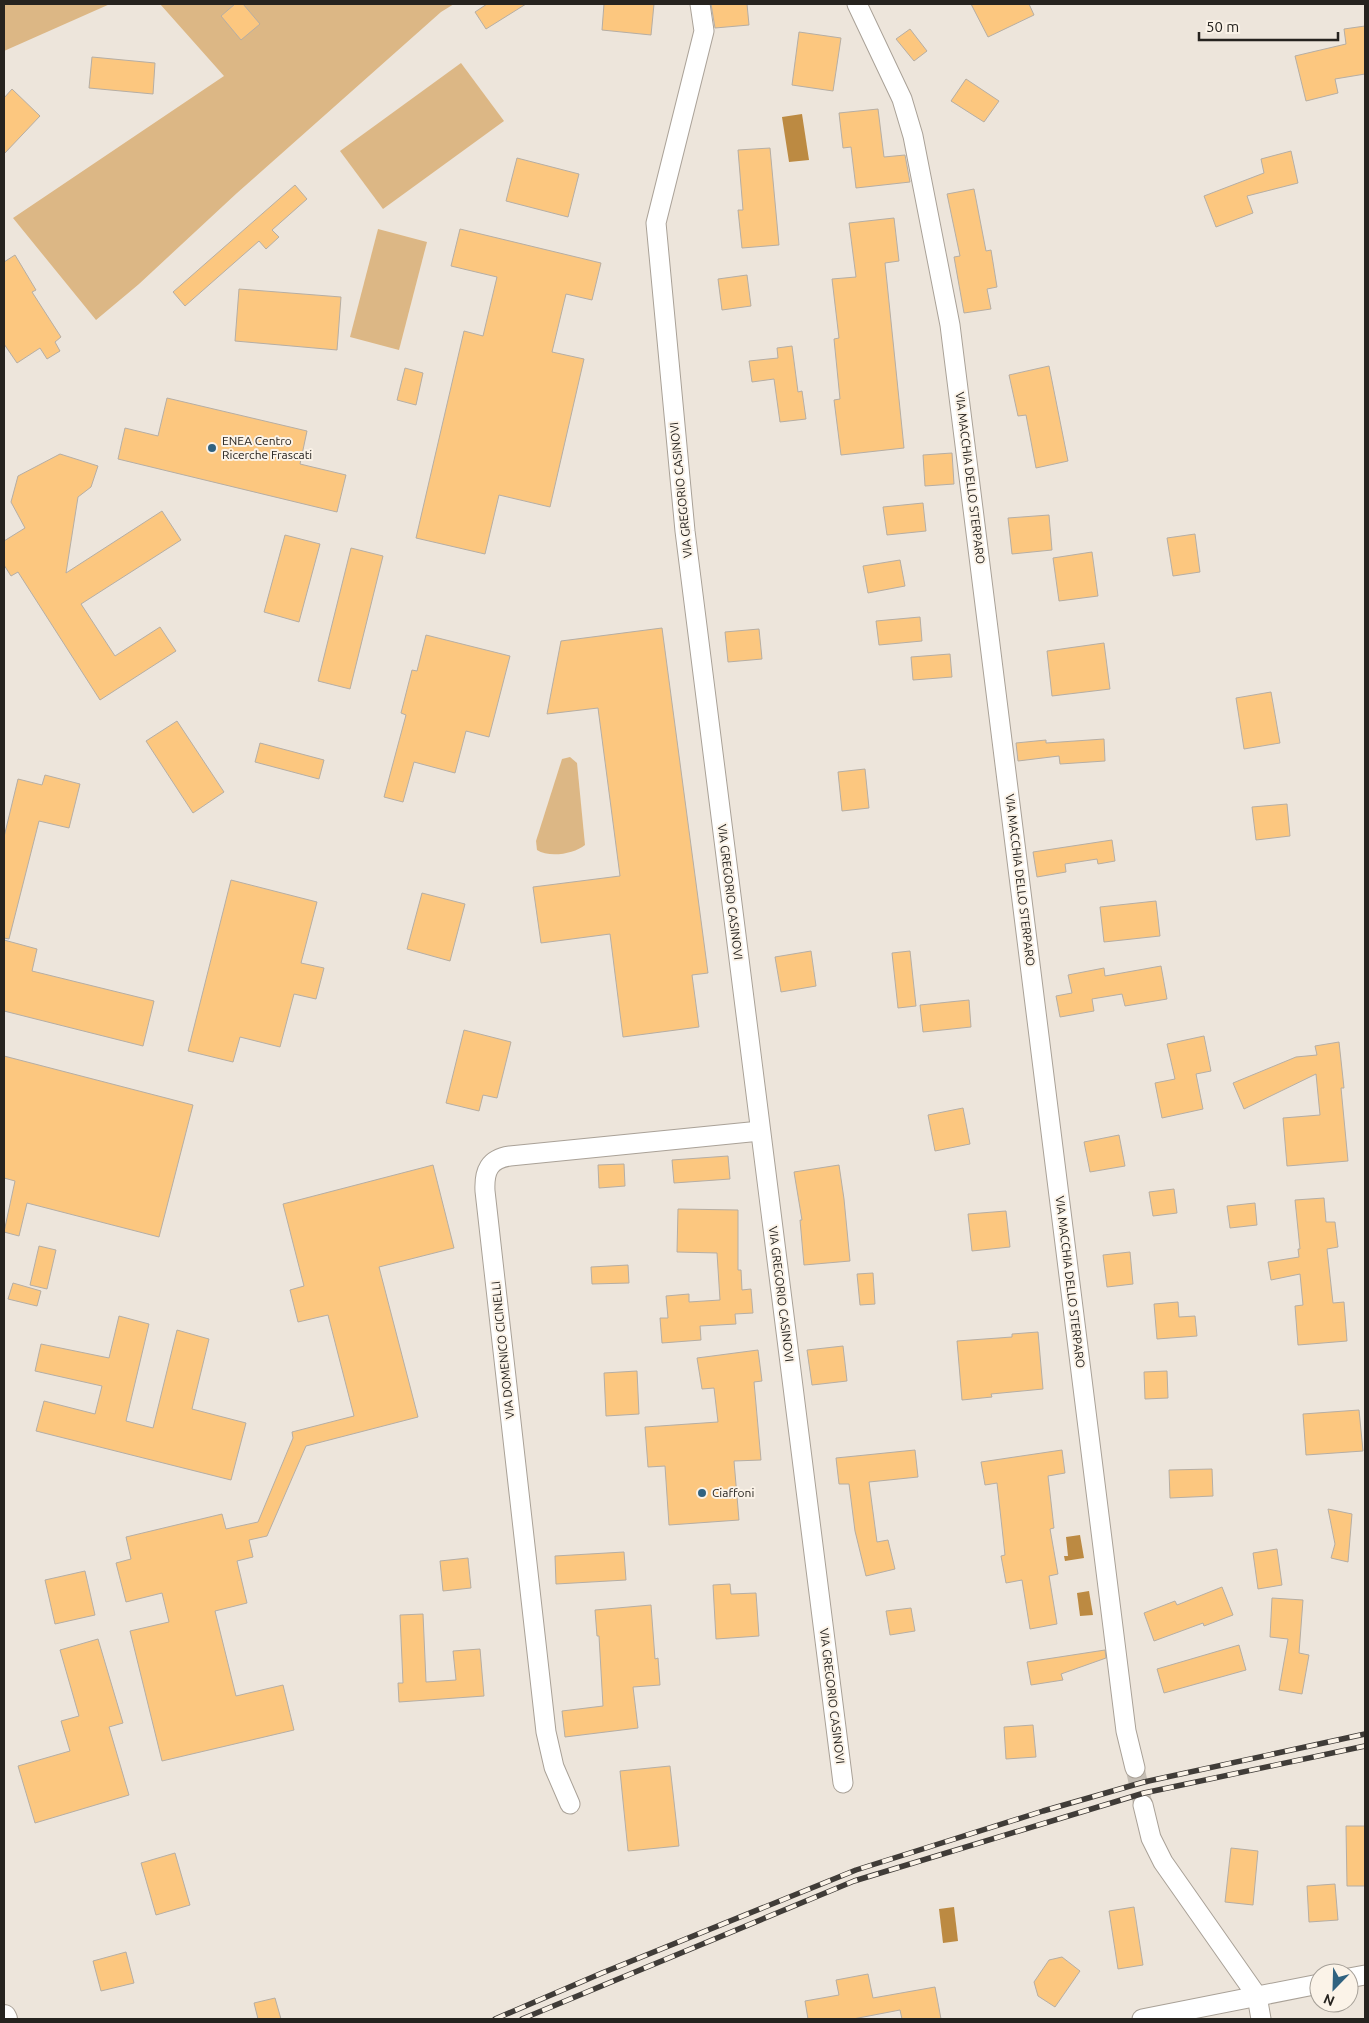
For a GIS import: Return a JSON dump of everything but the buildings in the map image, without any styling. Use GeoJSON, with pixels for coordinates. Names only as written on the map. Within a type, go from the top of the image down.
{"type":"FeatureCollection","features":[{"type":"Feature","properties":{"kind":"street","name":"VIA GREGORIO CASINOVI"},"geometry":{"type":"LineString","coordinates":[[700,4],[704,31],[656,223],[684,531],[843,1783]]}},
{"type":"Feature","properties":{"kind":"street","name":"VIA MACCHIA DELLO STERPARO"},"geometry":{"type":"LineString","coordinates":[[857,4],[908,115],[950,325],[1126,1731],[1135,1768]]}},
{"type":"Feature","properties":{"kind":"street","name":"VIA DOMENICO CICINELLI"},"geometry":{"type":"LineString","coordinates":[[570,1804],[554,1766],[546,1732],[486,1201],[486,1172],[493,1162],[510,1156],[760,1131]]}},
{"type":"Feature","properties":{"kind":"street"},"geometry":{"type":"LineString","coordinates":[[1143,1805],[1151,1838],[1163,1862],[1257,1996],[1261,2019]]}},
{"type":"Feature","properties":{"kind":"street"},"geometry":{"type":"LineString","coordinates":[[1142,2019],[1309,1986]]}},
{"type":"Feature","properties":{"kind":"shaded area"},"geometry":{"type":"Polygon","coordinates":[[[4,4],[110,4],[4,51],[4,4]]]}},
{"type":"Feature","properties":{"kind":"shaded area"},"geometry":{"type":"Polygon","coordinates":[[[160,4],[454,4],[441,12],[237,193],[139,284],[96,320],[13,218],[224,76],[160,4]]]}},
{"type":"Feature","properties":{"kind":"shaded area"},"geometry":{"type":"Polygon","coordinates":[[[461,63],[504,121],[383,209],[340,151],[461,63]]]}},
{"type":"Feature","properties":{"kind":"shaded area"},"geometry":{"type":"Polygon","coordinates":[[[802,114],[809,160],[789,162],[782,117],[802,114]]]}},
{"type":"Feature","properties":{"kind":"shaded area"},"geometry":{"type":"Polygon","coordinates":[[[378,229],[427,242],[399,350],[350,337],[378,229]]]}},
{"type":"Feature","properties":{"kind":"shaded area"},"geometry":{"type":"Polygon","coordinates":[[[570,757],[577,763],[585,845],[568,853],[548,854],[537,850],[536,841],[562,759],[570,757]]]}},
{"type":"Feature","properties":{"kind":"shaded area"},"geometry":{"type":"Polygon","coordinates":[[[1080,1535],[1084,1558],[1065,1561],[1064,1556],[1068,1556],[1066,1537],[1080,1535]]]}},
{"type":"Feature","properties":{"kind":"shaded area"},"geometry":{"type":"Polygon","coordinates":[[[1089,1591],[1093,1615],[1080,1616],[1077,1593],[1089,1591]]]}},
{"type":"Feature","properties":{"kind":"shaded area"},"geometry":{"type":"Polygon","coordinates":[[[954,1907],[958,1941],[943,1943],[939,1909],[954,1907]]]}},
{"type":"Feature","properties":{"kind":"tunnel"},"geometry":{"type":"LineString","coordinates":[[1135,1768],[1143,1805]]}},
{"type":"Feature","properties":{"kind":"railway"},"geometry":{"type":"LineString","coordinates":[[495,2019],[602,1973],[856,1870],[1043,1811],[1144,1782],[1365,1734]]}},
{"type":"Feature","properties":{"kind":"railway"},"geometry":{"type":"LineString","coordinates":[[522,2019],[854,1881],[1144,1793],[1365,1746]]}},
{"type":"Feature","properties":{"kind":"place","name":"ENEA Centro Ricerche Frascati"},"geometry":{"type":"Point","coordinates":[212,448]}},
{"type":"Feature","properties":{"kind":"place","name":"Ciaffoni"},"geometry":{"type":"Point","coordinates":[702,1493]}}]}
